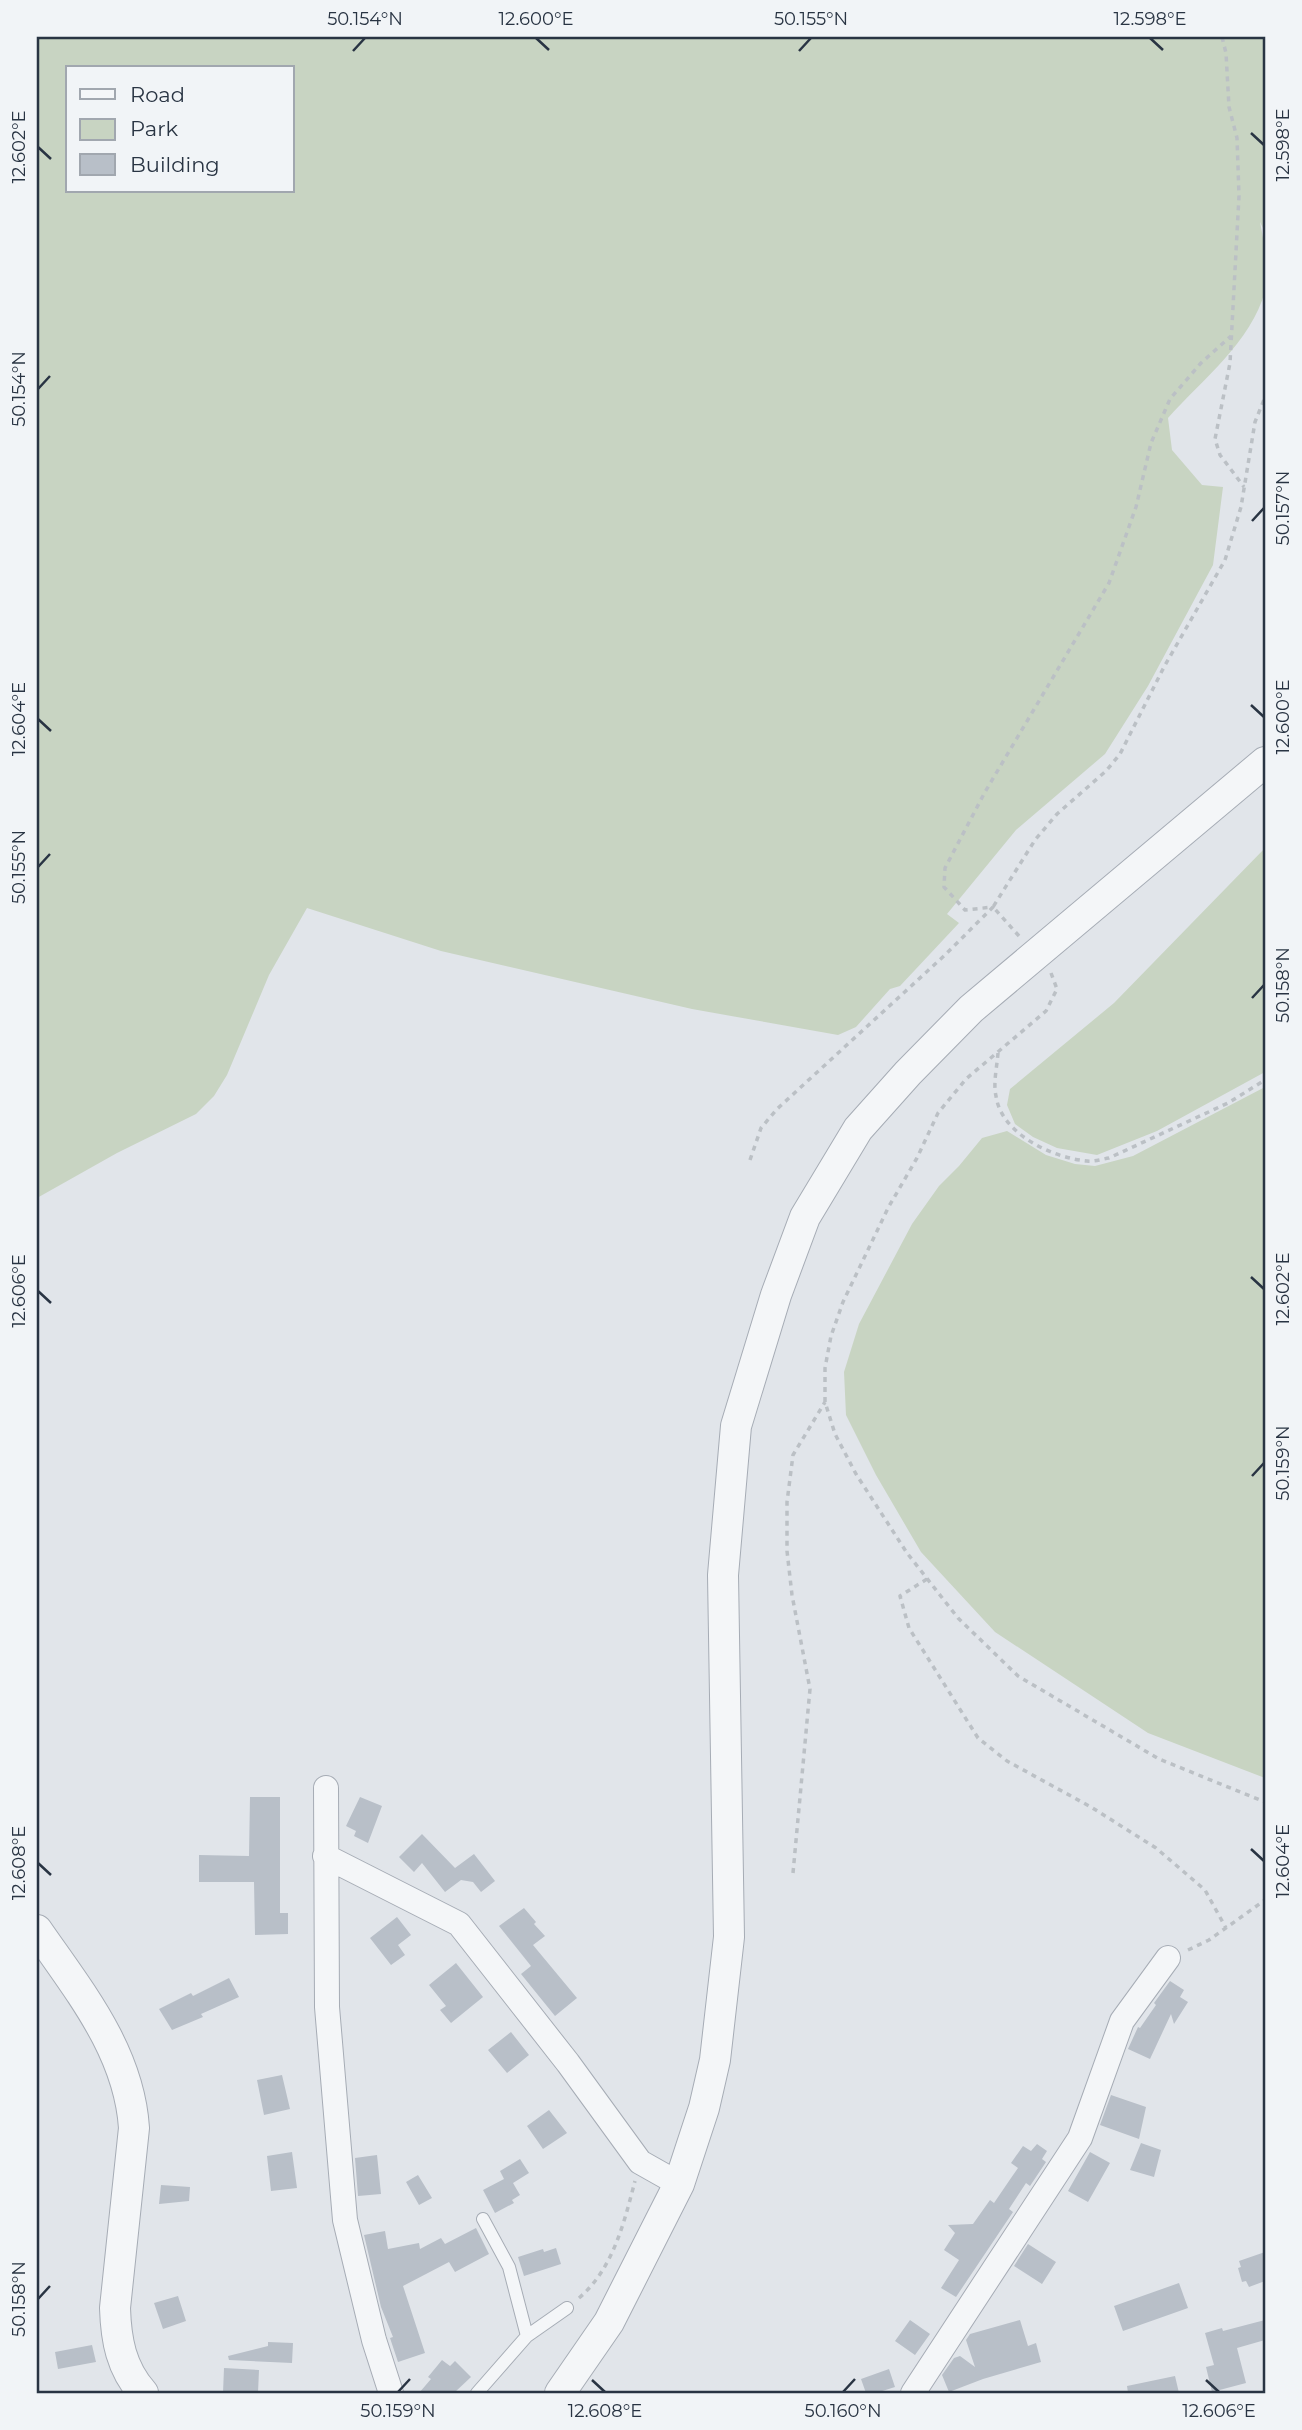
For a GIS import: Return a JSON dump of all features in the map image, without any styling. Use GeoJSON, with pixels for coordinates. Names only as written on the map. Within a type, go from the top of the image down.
{"type":"FeatureCollection","features":[{"type":"Feature","properties":{"kind":"street"},"geometry":{"type":"LineString","coordinates":[[560,2393],[608,2322],[679,2184],[704,2108],[715,2060],[729,1937],[723,1576],[736,1426],[776,1295],[805,1217],[858,1129],[971,1009],[1265,762]]}},
{"type":"Feature","properties":{"kind":"street"},"geometry":{"type":"LineString","coordinates":[[326,1788],[327,2007],[345,2220],[373,2340],[391,2393]]}},
{"type":"Feature","properties":{"kind":"street"},"geometry":{"type":"LineString","coordinates":[[326,1856],[459,1924],[568,2063],[640,2162],[679,2184]]}},
{"type":"Feature","properties":{"kind":"street"},"geometry":{"type":"LineString","coordinates":[[37,1930],[95,2014],[125,2075],[132,2105],[132,2161],[115,2308],[116,2333],[129,2376],[143,2393]]}},
{"type":"Feature","properties":{"kind":"street"},"geometry":{"type":"LineString","coordinates":[[913,2393],[1080,2138],[1122,2021],[1168,1958]]}},
{"type":"Feature","properties":{"kind":"lane"},"geometry":{"type":"LineString","coordinates":[[483,2219],[509,2267],[527,2336]]}},
{"type":"Feature","properties":{"kind":"lane"},"geometry":{"type":"LineString","coordinates":[[477,2393],[527,2336],[567,2308]]}},
{"type":"Feature","properties":{"kind":"path"},"geometry":{"type":"LineString","coordinates":[[1222,37],[1226,53],[1229,107],[1237,138],[1239,196],[1230,363],[1215,439],[1220,455],[1244,487]]}},
{"type":"Feature","properties":{"kind":"path"},"geometry":{"type":"LineString","coordinates":[[993,907],[965,910],[944,887],[945,868],[985,792],[1109,583],[1136,507],[1151,443],[1170,399],[1230,335]]}},
{"type":"Feature","properties":{"kind":"path"},"geometry":{"type":"LineString","coordinates":[[750,1160],[761,1128],[777,1109],[945,955],[993,907],[1035,840],[1057,814],[1106,771],[1120,754],[1164,667],[1225,560],[1235,533],[1255,422],[1265,397]]}},
{"type":"Feature","properties":{"kind":"path"},"geometry":{"type":"LineString","coordinates":[[993,907],[1035,956],[1050,969],[1057,989],[1046,1011],[967,1079],[938,1113],[843,1302],[831,1336],[825,1368],[825,1402],[835,1434],[856,1474],[907,1553],[958,1619],[1018,1676],[1159,1759],[1265,1802]]}},
{"type":"Feature","properties":{"kind":"path"},"geometry":{"type":"LineString","coordinates":[[998,1053],[995,1096],[1001,1113],[1012,1128],[1053,1153],[1089,1161],[1109,1158],[1228,1103],[1265,1080]]}},
{"type":"Feature","properties":{"kind":"path"},"geometry":{"type":"LineString","coordinates":[[793,1874],[810,1689],[792,1595],[787,1551],[787,1502],[793,1455],[825,1402]]}},
{"type":"Feature","properties":{"kind":"path"},"geometry":{"type":"LineString","coordinates":[[927,1579],[900,1596],[909,1628],[978,1738],[1007,1761],[1091,1807],[1156,1848],[1205,1891],[1226,1928]]}},
{"type":"Feature","properties":{"kind":"path"},"geometry":{"type":"LineString","coordinates":[[1168,1958],[1209,1940],[1265,1900]]}},
{"type":"Feature","properties":{"kind":"path"},"geometry":{"type":"LineString","coordinates":[[567,2308],[591,2287],[621,2235],[640,2162]]}},
{"type":"Feature","properties":{"kind":"green space"},"geometry":{"type":"Polygon","coordinates":[[[37,37],[1265,37],[1265,232],[1260,222],[1267,265],[1265,291],[1249,327],[1237,343],[1168,418],[1172,450],[1202,485],[1223,487],[1213,565],[1148,686],[1105,754],[1016,830],[947,914],[959,923],[900,986],[890,989],[856,1027],[838,1035],[692,1009],[441,951],[307,908],[269,975],[227,1075],[214,1096],[196,1114],[117,1153],[37,1198],[37,37]]]}},
{"type":"Feature","properties":{"kind":"green space"},"geometry":{"type":"Polygon","coordinates":[[[1265,848],[1265,1072],[1157,1131],[1097,1155],[1057,1148],[1033,1137],[1015,1124],[1007,1105],[1010,1089],[1114,1003],[1265,848]]]}},
{"type":"Feature","properties":{"kind":"green space"},"geometry":{"type":"Polygon","coordinates":[[[1265,1087],[1265,1778],[1148,1733],[995,1632],[921,1552],[876,1475],[846,1415],[844,1372],[859,1324],[912,1224],[939,1186],[982,1138],[1007,1131],[1046,1155],[1075,1164],[1095,1166],[1133,1156],[1265,1087]]]}},
{"type":"Feature","properties":{"kind":"building"},"geometry":{"type":"Polygon","coordinates":[[[250,1797],[280,1797],[280,1913],[288,1913],[288,1934],[255,1935],[254,1882],[199,1882],[199,1855],[249,1856],[250,1797]]]}},
{"type":"Feature","properties":{"kind":"building"},"geometry":{"type":"Polygon","coordinates":[[[360,1797],[382,1806],[368,1843],[354,1836],[356,1831],[346,1826],[360,1797]]]}},
{"type":"Feature","properties":{"kind":"building"},"geometry":{"type":"Polygon","coordinates":[[[422,1834],[455,1868],[474,1854],[495,1881],[481,1892],[473,1882],[461,1880],[445,1892],[422,1863],[414,1872],[399,1857],[422,1834]]]}},
{"type":"Feature","properties":{"kind":"building"},"geometry":{"type":"Polygon","coordinates":[[[524,1908],[545,1936],[533,1945],[577,1998],[555,2016],[521,1974],[531,1966],[499,1926],[524,1908]]]}},
{"type":"Feature","properties":{"kind":"building"},"geometry":{"type":"Polygon","coordinates":[[[397,1917],[411,1935],[398,1945],[405,1955],[391,1965],[370,1938],[397,1917]]]}},
{"type":"Feature","properties":{"kind":"building"},"geometry":{"type":"Polygon","coordinates":[[[456,1963],[483,1997],[451,2023],[440,2010],[446,2006],[429,1985],[456,1963]]]}},
{"type":"Feature","properties":{"kind":"building"},"geometry":{"type":"Polygon","coordinates":[[[229,1978],[239,1997],[172,2030],[159,2009],[229,1978]]]}},
{"type":"Feature","properties":{"kind":"building"},"geometry":{"type":"Polygon","coordinates":[[[1170,1981],[1184,1990],[1180,1997],[1188,2002],[1174,2024],[1171,2014],[1150,2059],[1128,2049],[1138,2027],[1140,2028],[1156,2005],[1154,2003],[1170,1981]]]}},
{"type":"Feature","properties":{"kind":"building"},"geometry":{"type":"Polygon","coordinates":[[[511,2032],[529,2055],[507,2073],[488,2050],[511,2032]]]}},
{"type":"Feature","properties":{"kind":"building"},"geometry":{"type":"Polygon","coordinates":[[[282,2075],[290,2109],[264,2115],[257,2080],[282,2075]]]}},
{"type":"Feature","properties":{"kind":"building"},"geometry":{"type":"Polygon","coordinates":[[[1111,2095],[1146,2107],[1139,2139],[1100,2125],[1111,2095]]]}},
{"type":"Feature","properties":{"kind":"building"},"geometry":{"type":"Polygon","coordinates":[[[549,2110],[567,2133],[543,2149],[527,2126],[549,2110]]]}},
{"type":"Feature","properties":{"kind":"building"},"geometry":{"type":"Polygon","coordinates":[[[1141,2143],[1161,2150],[1154,2177],[1130,2170],[1141,2143]]]}},
{"type":"Feature","properties":{"kind":"building"},"geometry":{"type":"Polygon","coordinates":[[[1037,2144],[1047,2151],[1042,2159],[1046,2162],[1030,2186],[1026,2183],[1009,2209],[1013,2212],[956,2297],[941,2288],[959,2260],[944,2250],[955,2233],[948,2225],[973,2224],[990,2200],[994,2203],[1018,2168],[1011,2163],[1023,2146],[1031,2151],[1037,2144]]]}},
{"type":"Feature","properties":{"kind":"building"},"geometry":{"type":"Polygon","coordinates":[[[292,2152],[297,2188],[271,2191],[267,2156],[292,2152]]]}},
{"type":"Feature","properties":{"kind":"building"},"geometry":{"type":"Polygon","coordinates":[[[1090,2152],[1110,2163],[1088,2202],[1068,2191],[1090,2152]]]}},
{"type":"Feature","properties":{"kind":"building"},"geometry":{"type":"Polygon","coordinates":[[[377,2155],[381,2194],[358,2196],[355,2158],[377,2155]]]}},
{"type":"Feature","properties":{"kind":"building"},"geometry":{"type":"Polygon","coordinates":[[[520,2159],[529,2173],[513,2183],[520,2195],[512,2200],[514,2203],[495,2213],[483,2190],[504,2179],[500,2171],[520,2159]]]}},
{"type":"Feature","properties":{"kind":"building"},"geometry":{"type":"Polygon","coordinates":[[[418,2175],[432,2198],[419,2205],[406,2182],[418,2175]]]}},
{"type":"Feature","properties":{"kind":"building"},"geometry":{"type":"Polygon","coordinates":[[[161,2185],[190,2187],[189,2201],[159,2204],[161,2185]]]}},
{"type":"Feature","properties":{"kind":"building"},"geometry":{"type":"Polygon","coordinates":[[[476,2228],[489,2254],[455,2272],[449,2262],[403,2286],[425,2353],[398,2362],[390,2338],[393,2337],[381,2307],[364,2235],[385,2231],[388,2249],[419,2243],[420,2249],[441,2238],[445,2244],[476,2228]]]}},
{"type":"Feature","properties":{"kind":"building"},"geometry":{"type":"Polygon","coordinates":[[[1028,2244],[1056,2262],[1042,2284],[1014,2266],[1028,2244]]]}},
{"type":"Feature","properties":{"kind":"building"},"geometry":{"type":"Polygon","coordinates":[[[556,2248],[561,2264],[524,2276],[518,2257],[556,2248]]]}},
{"type":"Feature","properties":{"kind":"building"},"geometry":{"type":"Polygon","coordinates":[[[1265,2252],[1265,2281],[1249,2287],[1246,2281],[1242,2282],[1239,2261],[1265,2252]]]}},
{"type":"Feature","properties":{"kind":"building"},"geometry":{"type":"Polygon","coordinates":[[[1179,2283],[1188,2308],[1123,2331],[1114,2306],[1179,2283]]]}},
{"type":"Feature","properties":{"kind":"building"},"geometry":{"type":"Polygon","coordinates":[[[178,2296],[186,2321],[163,2329],[154,2303],[178,2296]]]}},
{"type":"Feature","properties":{"kind":"building"},"geometry":{"type":"Polygon","coordinates":[[[910,2320],[930,2334],[915,2355],[895,2341],[910,2320]]]}},
{"type":"Feature","properties":{"kind":"building"},"geometry":{"type":"Polygon","coordinates":[[[1020,2320],[1028,2346],[1036,2343],[1041,2362],[949,2392],[942,2375],[954,2358],[960,2356],[975,2367],[966,2340],[970,2334],[1020,2320]]]}},
{"type":"Feature","properties":{"kind":"building"},"geometry":{"type":"Polygon","coordinates":[[[1265,2320],[1265,2340],[1237,2348],[1246,2383],[1212,2392],[1206,2367],[1214,2365],[1205,2333],[1265,2320]]]}},
{"type":"Feature","properties":{"kind":"building"},"geometry":{"type":"Polygon","coordinates":[[[268,2342],[293,2343],[292,2363],[229,2360],[228,2356],[268,2346],[268,2342]]]}},
{"type":"Feature","properties":{"kind":"building"},"geometry":{"type":"Polygon","coordinates":[[[92,2345],[96,2362],[58,2369],[55,2352],[92,2345]]]}},
{"type":"Feature","properties":{"kind":"building"},"geometry":{"type":"Polygon","coordinates":[[[442,2360],[450,2366],[455,2361],[471,2377],[454,2393],[419,2393],[431,2379],[428,2377],[442,2360]]]}},
{"type":"Feature","properties":{"kind":"building"},"geometry":{"type":"Polygon","coordinates":[[[224,2368],[259,2370],[258,2393],[223,2393],[224,2368]]]}},
{"type":"Feature","properties":{"kind":"building"},"geometry":{"type":"Polygon","coordinates":[[[889,2369],[895,2387],[866,2393],[861,2379],[889,2369]]]}},
{"type":"Feature","properties":{"kind":"building"},"geometry":{"type":"Polygon","coordinates":[[[1175,2376],[1179,2393],[1128,2393],[1127,2386],[1175,2376]]]}}]}
